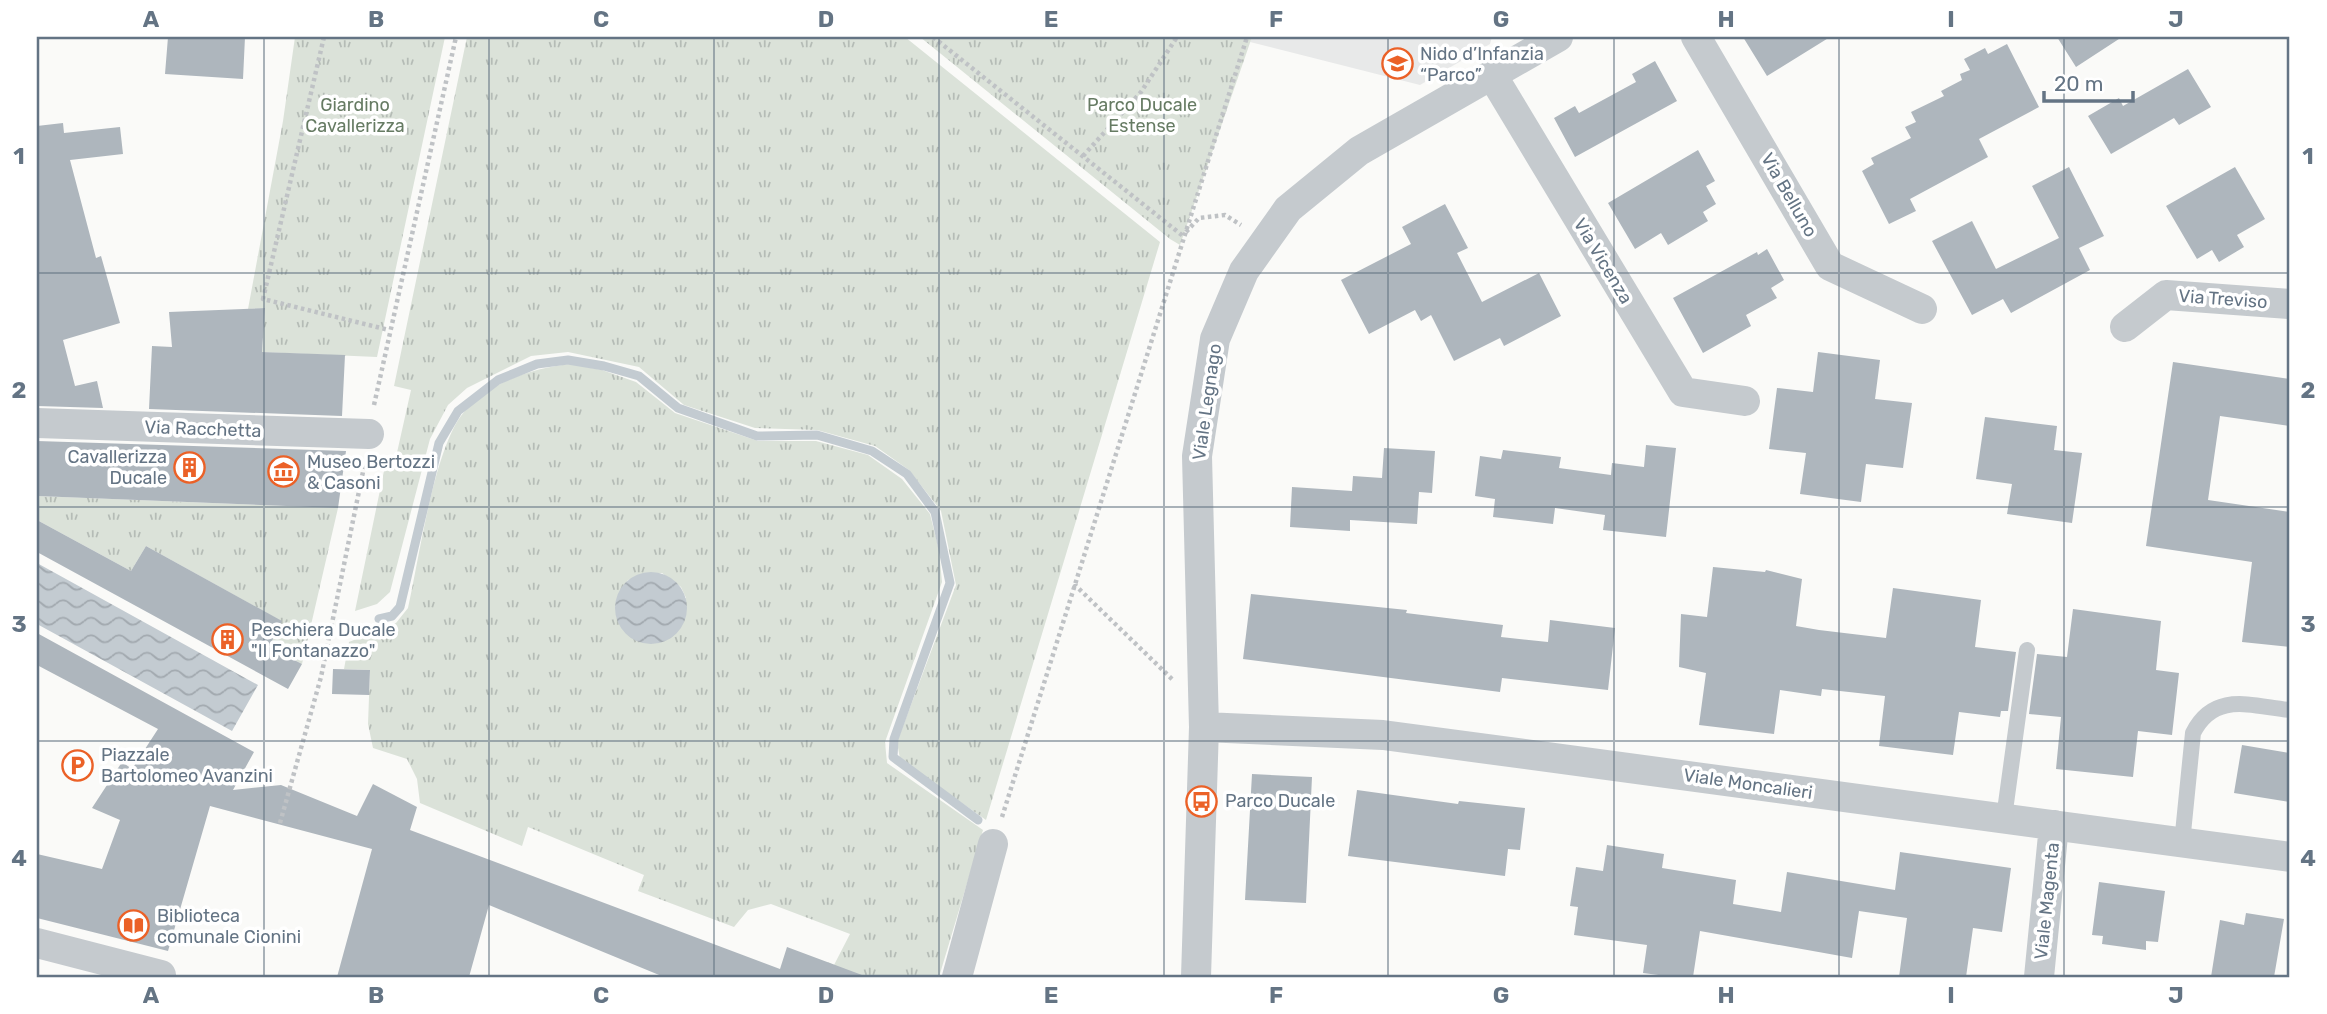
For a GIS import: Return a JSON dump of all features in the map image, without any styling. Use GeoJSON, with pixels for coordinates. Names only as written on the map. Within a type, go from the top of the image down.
{"type":"FeatureCollection","features":[{"type":"Feature","properties":{"kind":"street","name":"Viale Legnago"},"geometry":{"type":"LineString","coordinates":[[1196,977],[1204,727],[1197,456],[1214,339],[1244,271],[1288,209],[1359,150],[1558,37]]}},
{"type":"Feature","properties":{"kind":"street","name":"Via Belluno"},"geometry":{"type":"LineString","coordinates":[[1696,37],[1830,266],[1922,309]]}},
{"type":"Feature","properties":{"kind":"street","name":"Via Vicenza"},"geometry":{"type":"LineString","coordinates":[[1492,75],[1682,392],[1745,401]]}},
{"type":"Feature","properties":{"kind":"street","name":"Via Treviso"},"geometry":{"type":"LineString","coordinates":[[2125,327],[2166,295],[2290,304]]}},
{"type":"Feature","properties":{"kind":"street","name":"Via Racchetta"},"geometry":{"type":"LineString","coordinates":[[37,423],[369,434]]}},
{"type":"Feature","properties":{"kind":"street","name":"Viale Moncalieri"},"geometry":{"type":"LineString","coordinates":[[1204,727],[1383,734],[2290,857]]}},
{"type":"Feature","properties":{"kind":"street","name":"Viale Magenta"},"geometry":{"type":"LineString","coordinates":[[2039,977],[2054,825]]}},
{"type":"Feature","properties":{"kind":"street"},"geometry":{"type":"LineString","coordinates":[[957,977],[993,844]]}},
{"type":"Feature","properties":{"kind":"street"},"geometry":{"type":"LineString","coordinates":[[37,943],[161,975]]}},
{"type":"Feature","properties":{"kind":"lane"},"geometry":{"type":"LineString","coordinates":[[2004,818],[2026,650]]}},
{"type":"Feature","properties":{"kind":"lane"},"geometry":{"type":"LineString","coordinates":[[2182,843],[2193,733],[2201,717],[2213,708],[2231,704],[2290,710]]}},
{"type":"Feature","properties":{"kind":"path"},"geometry":{"type":"LineString","coordinates":[[324,37],[263,299],[389,330]]}},
{"type":"Feature","properties":{"kind":"path"},"geometry":{"type":"LineString","coordinates":[[279,823],[321,677],[389,330],[456,37]]}},
{"type":"Feature","properties":{"kind":"path"},"geometry":{"type":"LineString","coordinates":[[933,37],[1183,236]]}},
{"type":"Feature","properties":{"kind":"path"},"geometry":{"type":"LineString","coordinates":[[1083,156],[1141,92],[1177,37]]}},
{"type":"Feature","properties":{"kind":"path"},"geometry":{"type":"LineString","coordinates":[[993,844],[1247,37]]}},
{"type":"Feature","properties":{"kind":"path"},"geometry":{"type":"LineString","coordinates":[[1183,236],[1199,218],[1225,215],[1264,242]]}},
{"type":"Feature","properties":{"kind":"path"},"geometry":{"type":"LineString","coordinates":[[1074,584],[1177,684]]}},
{"type":"Feature","properties":{"kind":"shaded area","name":"Nido d’Infanzia “Parco”"},"geometry":{"type":"Polygon","coordinates":[[[1252,37],[1492,37],[1490,44],[1420,85],[1250,42],[1252,37]]]}},
{"type":"Feature","properties":{"kind":"green space","name":"Giardino Cavallerizza"},"geometry":{"type":"Polygon","coordinates":[[[295,37],[445,37],[377,357],[262,352],[265,308],[248,309],[283,121],[295,37]]]}},
{"type":"Feature","properties":{"kind":"green space"},"geometry":{"type":"Polygon","coordinates":[[[467,37],[905,37],[1160,242],[986,820],[900,759],[897,742],[956,585],[941,511],[909,470],[875,446],[817,430],[755,428],[684,405],[639,367],[568,352],[531,356],[467,388],[448,405],[430,439],[390,592],[377,604],[355,611],[385,466],[394,466],[411,390],[394,386],[467,37]]]}},
{"type":"Feature","properties":{"kind":"green space","name":"Parco Ducale Estense"},"geometry":{"type":"Polygon","coordinates":[[[920,37],[1252,37],[1180,245],[1170,239],[920,37]]]}},
{"type":"Feature","properties":{"kind":"green space"},"geometry":{"type":"Polygon","coordinates":[[[570,364],[602,370],[636,382],[675,413],[758,441],[816,441],[868,455],[902,479],[930,514],[939,550],[942,582],[885,742],[887,763],[983,830],[939,977],[818,977],[828,962],[834,965],[850,934],[771,904],[748,910],[734,927],[638,891],[644,875],[528,827],[522,846],[420,803],[417,779],[407,759],[373,748],[368,724],[370,670],[344,669],[349,642],[396,623],[408,608],[436,477],[453,429],[464,412],[486,392],[512,378],[570,364]],[[662,573],[628,580],[616,601],[686,598],[681,587],[662,573]]]}},
{"type":"Feature","properties":{"kind":"green space"},"geometry":{"type":"Polygon","coordinates":[[[37,496],[338,508],[302,664],[269,647],[281,621],[146,546],[131,571],[37,520],[37,496]]]}},
{"type":"Feature","properties":{"kind":"water","name":"Peschiera Ducale \"Il Fontanazzo\""},"geometry":{"type":"Polygon","coordinates":[[[37,563],[258,685],[232,731],[37,624],[37,563]]]}},
{"type":"Feature","properties":{"kind":"water"},"geometry":{"type":"Polygon","coordinates":[[[651,572],[671,578],[681,588],[687,608],[681,628],[671,638],[651,644],[631,638],[621,628],[615,608],[621,588],[631,578],[651,572]]]}},
{"type":"Feature","properties":{"kind":"building"},"geometry":{"type":"Polygon","coordinates":[[[168,37],[245,37],[243,79],[165,74],[168,37]]]}},
{"type":"Feature","properties":{"kind":"building"},"geometry":{"type":"Polygon","coordinates":[[[1743,37],[1830,37],[1767,76],[1743,37]]]}},
{"type":"Feature","properties":{"kind":"building"},"geometry":{"type":"Polygon","coordinates":[[[2057,37],[2122,37],[2076,67],[2057,37]]]}},
{"type":"Feature","properties":{"kind":"building"},"geometry":{"type":"Polygon","coordinates":[[[2007,44],[2039,107],[1979,139],[1988,157],[1910,199],[1916,211],[1889,224],[1862,171],[1874,164],[1871,158],[1911,138],[1905,127],[1916,122],[1911,112],[1944,96],[1941,91],[1962,80],[1960,74],[1970,70],[1964,59],[1985,48],[1988,54],[2007,44]]]}},
{"type":"Feature","properties":{"kind":"building"},"geometry":{"type":"Polygon","coordinates":[[[1655,61],[1677,101],[1575,157],[1554,118],[1575,106],[1579,113],[1636,82],[1632,74],[1655,61]]]}},
{"type":"Feature","properties":{"kind":"building"},"geometry":{"type":"Polygon","coordinates":[[[2188,69],[2211,107],[2179,125],[2174,118],[2111,154],[2088,116],[2119,98],[2123,106],[2188,69]]]}},
{"type":"Feature","properties":{"kind":"building"},"geometry":{"type":"Polygon","coordinates":[[[63,123],[64,133],[120,127],[123,154],[70,160],[96,258],[101,256],[120,323],[63,340],[75,386],[97,381],[103,408],[37,406],[37,126],[63,123]]]}},
{"type":"Feature","properties":{"kind":"building"},"geometry":{"type":"Polygon","coordinates":[[[1698,150],[1715,181],[1706,186],[1716,204],[1703,212],[1708,221],[1668,245],[1661,233],[1635,249],[1608,203],[1698,150]]]}},
{"type":"Feature","properties":{"kind":"building"},"geometry":{"type":"Polygon","coordinates":[[[2069,167],[2104,236],[2079,248],[2090,270],[2011,313],[2003,299],[1972,315],[1932,241],[1972,221],[1996,269],[2059,238],[2032,186],[2069,167]]]}},
{"type":"Feature","properties":{"kind":"building"},"geometry":{"type":"Polygon","coordinates":[[[2235,167],[2265,219],[2237,235],[2244,247],[2219,262],[2212,250],[2197,259],[2166,206],[2235,167]]]}},
{"type":"Feature","properties":{"kind":"building"},"geometry":{"type":"Polygon","coordinates":[[[1445,204],[1468,248],[1457,253],[1482,302],[1539,273],[1561,316],[1504,346],[1500,338],[1454,361],[1431,315],[1421,321],[1415,310],[1369,334],[1341,280],[1411,244],[1402,227],[1445,204]]]}},
{"type":"Feature","properties":{"kind":"building"},"geometry":{"type":"Polygon","coordinates":[[[1767,249],[1784,280],[1771,288],[1777,298],[1746,315],[1751,326],[1703,353],[1673,298],[1767,249]]]}},
{"type":"Feature","properties":{"kind":"building"},"geometry":{"type":"Polygon","coordinates":[[[265,308],[262,352],[345,355],[342,416],[149,409],[152,346],[172,347],[169,312],[265,308]]]}},
{"type":"Feature","properties":{"kind":"building"},"geometry":{"type":"Polygon","coordinates":[[[1818,352],[1880,360],[1875,399],[1912,403],[1903,468],[1866,464],[1861,502],[1800,494],[1806,453],[1769,449],[1777,388],[1813,392],[1818,352]]]}},
{"type":"Feature","properties":{"kind":"building"},"geometry":{"type":"Polygon","coordinates":[[[2173,362],[2290,379],[2290,426],[2220,416],[2208,500],[2290,512],[2290,647],[2242,642],[2252,562],[2146,546],[2173,362]]]}},
{"type":"Feature","properties":{"kind":"building"},"geometry":{"type":"Polygon","coordinates":[[[1985,417],[2057,426],[2054,450],[2082,453],[2072,523],[2007,514],[2012,484],[1976,479],[1985,417]]]}},
{"type":"Feature","properties":{"kind":"building","name":"Cavallerizza Ducale"},"geometry":{"type":"Polygon","coordinates":[[[37,441],[346,451],[338,508],[37,496],[37,441]]]}},
{"type":"Feature","properties":{"kind":"building"},"geometry":{"type":"Polygon","coordinates":[[[1646,445],[1676,448],[1666,537],[1603,530],[1605,515],[1555,508],[1553,524],[1493,517],[1495,499],[1475,496],[1480,456],[1501,459],[1503,450],[1561,457],[1559,468],[1611,475],[1612,463],[1644,467],[1646,445]]]}},
{"type":"Feature","properties":{"kind":"building"},"geometry":{"type":"Polygon","coordinates":[[[1384,448],[1435,451],[1432,493],[1419,492],[1417,524],[1350,520],[1350,531],[1290,527],[1292,487],[1352,491],[1353,476],[1382,478],[1384,448]]]}},
{"type":"Feature","properties":{"kind":"building"},"geometry":{"type":"Polygon","coordinates":[[[37,520],[131,571],[146,546],[282,621],[269,647],[302,664],[288,689],[37,552],[37,520]]]}},
{"type":"Feature","properties":{"kind":"building"},"geometry":{"type":"Polygon","coordinates":[[[1713,567],[1766,570],[1802,579],[1796,626],[1819,630],[1886,638],[1893,588],[1981,600],[1975,647],[2016,652],[2008,711],[2001,711],[2000,717],[1959,712],[1953,755],[1879,746],[1885,696],[1822,689],[1821,696],[1780,690],[1774,734],[1699,725],[1706,673],[1679,667],[1681,614],[1707,617],[1713,567]]]}},
{"type":"Feature","properties":{"kind":"building"},"geometry":{"type":"Polygon","coordinates":[[[1251,594],[1407,610],[1406,613],[1503,625],[1501,637],[1548,642],[1550,620],[1615,628],[1608,690],[1502,678],[1500,692],[1243,659],[1251,594]]]}},
{"type":"Feature","properties":{"kind":"building"},"geometry":{"type":"Polygon","coordinates":[[[2073,609],[2161,621],[2156,670],[2179,673],[2172,735],[2138,731],[2133,777],[2056,769],[2061,717],[2029,714],[2037,654],[2067,657],[2073,609]]]}},
{"type":"Feature","properties":{"kind":"building"},"geometry":{"type":"Polygon","coordinates":[[[37,633],[254,752],[233,790],[281,785],[357,816],[373,784],[417,807],[410,830],[780,969],[787,947],[862,977],[664,977],[489,905],[469,977],[337,977],[372,849],[210,806],[168,951],[37,918],[37,854],[102,869],[120,820],[92,808],[122,762],[132,769],[158,729],[37,665],[37,633]]]}},
{"type":"Feature","properties":{"kind":"building"},"geometry":{"type":"Polygon","coordinates":[[[333,669],[370,670],[369,695],[332,694],[333,669]]]}},
{"type":"Feature","properties":{"kind":"building"},"geometry":{"type":"Polygon","coordinates":[[[2242,745],[2290,753],[2290,802],[2234,793],[2242,745]]]}},
{"type":"Feature","properties":{"kind":"building"},"geometry":{"type":"Polygon","coordinates":[[[1252,774],[1312,777],[1306,903],[1245,900],[1252,774]]]}},
{"type":"Feature","properties":{"kind":"building"},"geometry":{"type":"Polygon","coordinates":[[[1357,790],[1458,804],[1459,801],[1525,808],[1520,850],[1508,849],[1505,876],[1348,856],[1357,790]]]}},
{"type":"Feature","properties":{"kind":"building"},"geometry":{"type":"Polygon","coordinates":[[[1607,845],[1664,854],[1662,868],[1736,880],[1733,904],[1781,912],[1787,872],[1895,890],[1900,852],[2011,868],[2002,932],[1973,928],[1966,977],[1899,977],[1907,918],[1859,911],[1852,958],[1700,931],[1693,977],[1674,977],[1643,973],[1647,945],[1574,935],[1578,907],[1570,906],[1576,867],[1603,871],[1607,845]]]}},
{"type":"Feature","properties":{"kind":"building"},"geometry":{"type":"Polygon","coordinates":[[[2099,882],[2165,891],[2158,942],[2146,941],[2146,950],[2102,944],[2103,936],[2092,935],[2099,882]]]}},
{"type":"Feature","properties":{"kind":"building"},"geometry":{"type":"Polygon","coordinates":[[[2246,913],[2284,919],[2274,977],[2211,977],[2220,920],[2244,925],[2246,913]]]}},
{"type":"Feature","properties":{"kind":"waterway"},"geometry":{"type":"LineString","coordinates":[[379,619],[392,616],[400,607],[439,443],[458,411],[498,380],[537,364],[568,360],[604,366],[639,376],[678,408],[757,436],[817,435],[872,451],[907,474],[935,512],[950,583],[894,739],[893,757],[978,820]]}},
{"type":"Feature","properties":{"kind":"place","name":"Nido d’Infanzia “Parco”"},"geometry":{"type":"Point","coordinates":[1397,64]}},
{"type":"Feature","properties":{"kind":"place","name":"Cavallerizza Ducale"},"geometry":{"type":"Point","coordinates":[190,467]}},
{"type":"Feature","properties":{"kind":"place","name":"Museo Bertozzi & Casoni"},"geometry":{"type":"Point","coordinates":[284,472]}},
{"type":"Feature","properties":{"kind":"place","name":"Peschiera Ducale \"Il Fontanazzo\""},"geometry":{"type":"Point","coordinates":[228,640]}},
{"type":"Feature","properties":{"kind":"place","name":"Piazzale Bartolomeo Avanzini"},"geometry":{"type":"Point","coordinates":[78,765]}},
{"type":"Feature","properties":{"kind":"place","name":"Parco Ducale"},"geometry":{"type":"Point","coordinates":[1202,801]}},
{"type":"Feature","properties":{"kind":"place","name":"Biblioteca comunale Cionini"},"geometry":{"type":"Point","coordinates":[134,926]}}]}
